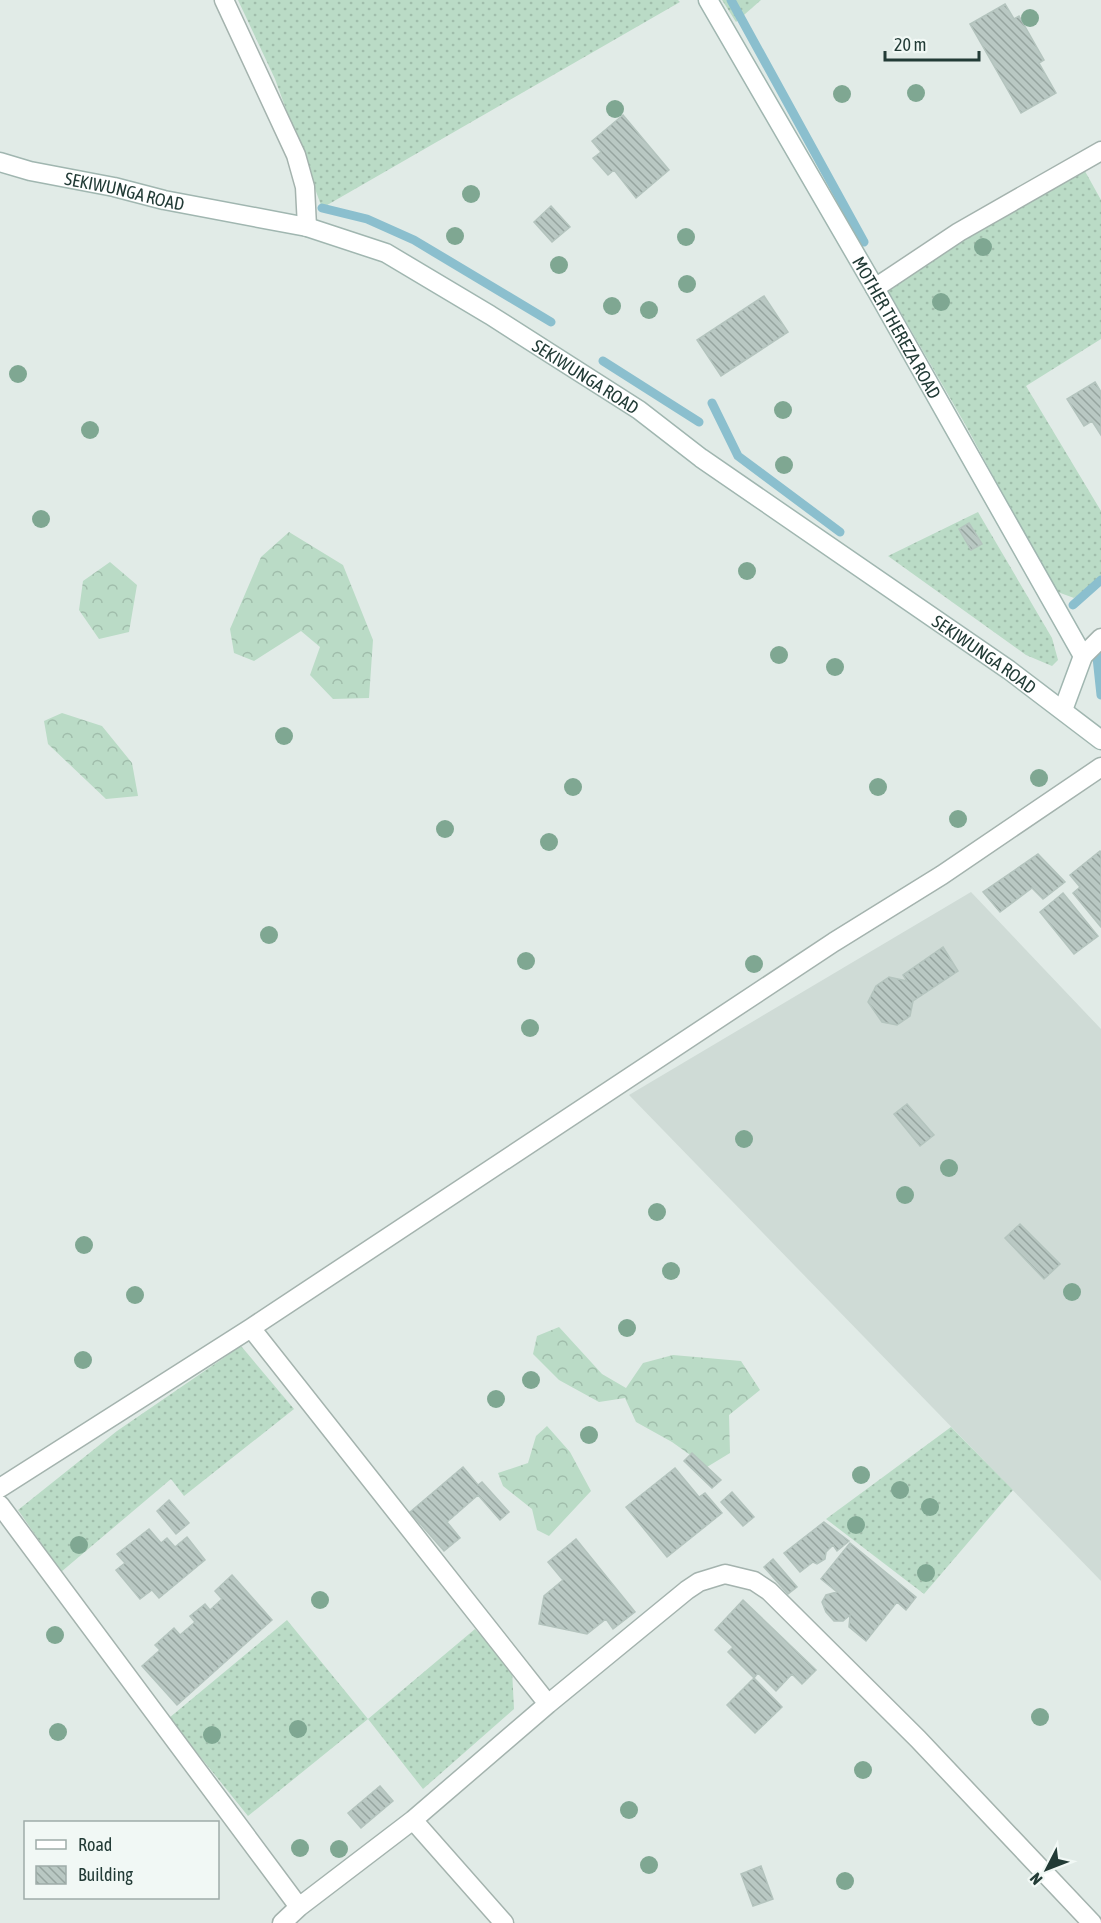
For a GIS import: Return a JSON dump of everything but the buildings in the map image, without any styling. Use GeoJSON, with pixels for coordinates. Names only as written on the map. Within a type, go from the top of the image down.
{"type":"FeatureCollection","features":[{"type":"Feature","properties":{"kind":"street"},"geometry":{"type":"LineString","coordinates":[[224,0],[296,155],[305,187],[307,227]]}},
{"type":"Feature","properties":{"kind":"street","name":"MOTHER THEREZA ROAD"},"geometry":{"type":"LineString","coordinates":[[708,0],[875,288],[1083,656]]}},
{"type":"Feature","properties":{"kind":"street"},"geometry":{"type":"LineString","coordinates":[[875,288],[959,232],[1101,152]]}},
{"type":"Feature","properties":{"kind":"street","name":"SEKIWUNGA ROAD"},"geometry":{"type":"LineString","coordinates":[[0,162],[30,171],[114,187],[164,200],[307,227],[386,253],[490,315],[639,410],[701,458],[1009,670],[1101,740]]}},
{"type":"Feature","properties":{"kind":"street"},"geometry":{"type":"LineString","coordinates":[[1063,710],[1083,656],[1101,638]]}},
{"type":"Feature","properties":{"kind":"street"},"geometry":{"type":"LineString","coordinates":[[0,1488],[251,1328],[834,942],[942,875],[1101,767]]}},
{"type":"Feature","properties":{"kind":"street"},"geometry":{"type":"LineString","coordinates":[[251,1328],[548,1704]]}},
{"type":"Feature","properties":{"kind":"street"},"geometry":{"type":"LineString","coordinates":[[0,1505],[299,1908]]}},
{"type":"Feature","properties":{"kind":"street"},"geometry":{"type":"LineString","coordinates":[[282,1923],[413,1820],[548,1704],[699,1582],[725,1574],[754,1581],[782,1603],[918,1739],[1082,1920]]}},
{"type":"Feature","properties":{"kind":"street"},"geometry":{"type":"LineString","coordinates":[[413,1820],[504,1923]]}},
{"type":"Feature","properties":{"kind":"shaded area"},"geometry":{"type":"Polygon","coordinates":[[[971,892],[1101,1029],[1101,1581],[629,1095],[971,892]]]}},
{"type":"Feature","properties":{"kind":"green space"},"geometry":{"type":"Polygon","coordinates":[[[238,0],[678,0],[680,2],[322,208],[275,79],[238,0]]]}},
{"type":"Feature","properties":{"kind":"green space"},"geometry":{"type":"Polygon","coordinates":[[[722,0],[761,0],[736,22],[722,0]]]}},
{"type":"Feature","properties":{"kind":"green space"},"geometry":{"type":"Polygon","coordinates":[[[1081,164],[1101,200],[1101,339],[1026,386],[1101,511],[1101,577],[1074,598],[1055,591],[965,424],[878,273],[1081,164]]]}},
{"type":"Feature","properties":{"kind":"green space"},"geometry":{"type":"Polygon","coordinates":[[[978,512],[1052,638],[1058,660],[1052,666],[1026,655],[888,556],[978,512]]]}},
{"type":"Feature","properties":{"kind":"green space"},"geometry":{"type":"Polygon","coordinates":[[[289,532],[343,565],[373,640],[369,698],[333,699],[310,675],[320,647],[301,631],[254,661],[234,653],[230,629],[261,557],[289,532]]]}},
{"type":"Feature","properties":{"kind":"green space"},"geometry":{"type":"Polygon","coordinates":[[[110,562],[137,585],[129,632],[99,639],[79,610],[83,581],[110,562]]]}},
{"type":"Feature","properties":{"kind":"green space"},"geometry":{"type":"Polygon","coordinates":[[[62,713],[102,726],[132,763],[138,796],[106,799],[48,744],[44,721],[62,713]]]}},
{"type":"Feature","properties":{"kind":"green space"},"geometry":{"type":"Polygon","coordinates":[[[559,1327],[602,1374],[626,1388],[643,1363],[673,1355],[741,1361],[760,1390],[729,1415],[730,1453],[707,1467],[672,1442],[636,1422],[625,1398],[599,1402],[559,1380],[533,1354],[537,1336],[559,1327]]]}},
{"type":"Feature","properties":{"kind":"green space"},"geometry":{"type":"Polygon","coordinates":[[[241,1346],[294,1409],[184,1496],[171,1479],[61,1572],[18,1510],[117,1431],[241,1346]]]}},
{"type":"Feature","properties":{"kind":"green space"},"geometry":{"type":"Polygon","coordinates":[[[547,1426],[570,1452],[591,1491],[549,1536],[537,1530],[532,1509],[503,1486],[498,1473],[528,1463],[536,1436],[547,1426]]]}},
{"type":"Feature","properties":{"kind":"green space"},"geometry":{"type":"Polygon","coordinates":[[[951,1427],[1013,1490],[924,1594],[826,1519],[951,1427]]]}},
{"type":"Feature","properties":{"kind":"green space"},"geometry":{"type":"Polygon","coordinates":[[[287,1620],[368,1719],[248,1816],[169,1718],[287,1620]]]}},
{"type":"Feature","properties":{"kind":"green space"},"geometry":{"type":"Polygon","coordinates":[[[475,1629],[512,1669],[514,1709],[423,1789],[368,1719],[475,1629]]]}},
{"type":"Feature","properties":{"kind":"waterway"},"geometry":{"type":"LineString","coordinates":[[731,0],[864,242]]}},
{"type":"Feature","properties":{"kind":"waterway"},"geometry":{"type":"LineString","coordinates":[[322,208],[367,219],[414,240],[551,322]]}},
{"type":"Feature","properties":{"kind":"waterway"},"geometry":{"type":"LineString","coordinates":[[603,361],[699,422]]}},
{"type":"Feature","properties":{"kind":"waterway"},"geometry":{"type":"LineString","coordinates":[[712,403],[738,456],[840,532]]}},
{"type":"Feature","properties":{"kind":"waterway"},"geometry":{"type":"LineString","coordinates":[[1073,605],[1101,580]]}},
{"type":"Feature","properties":{"kind":"waterway"},"geometry":{"type":"LineString","coordinates":[[1098,644],[1096,648],[1101,695]]}}]}
